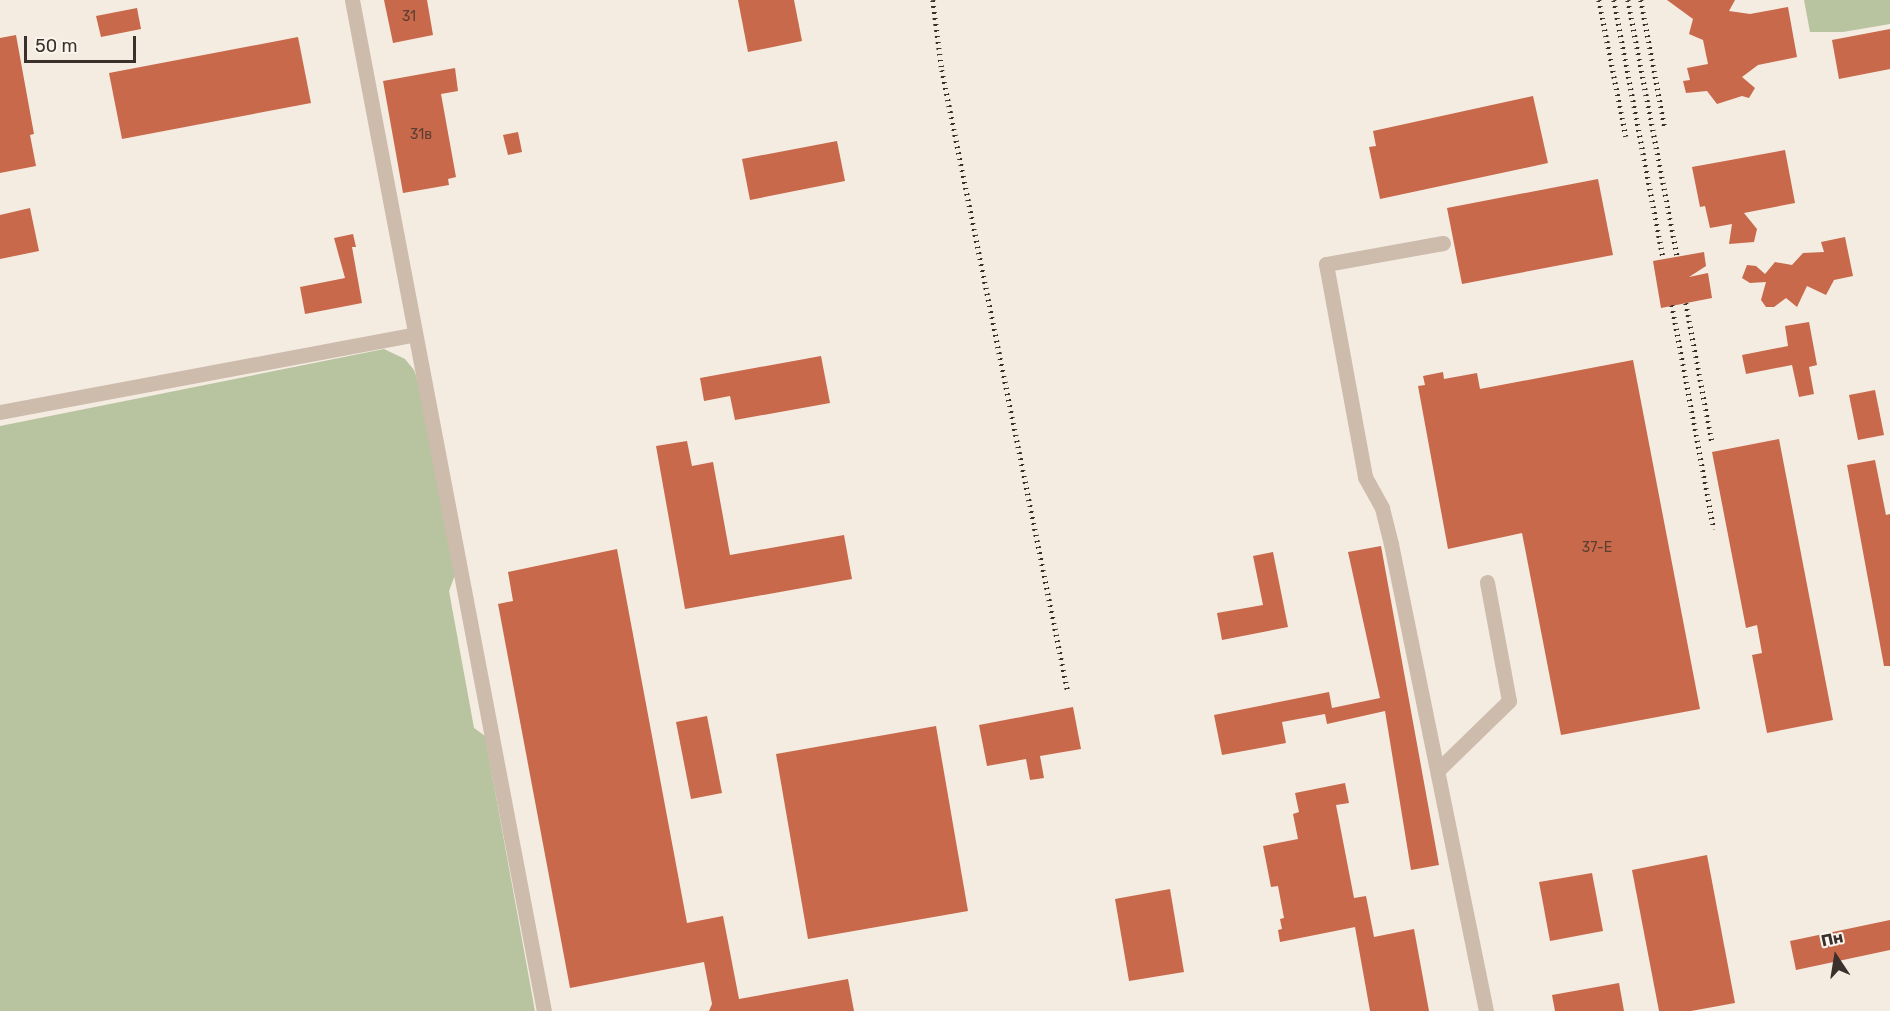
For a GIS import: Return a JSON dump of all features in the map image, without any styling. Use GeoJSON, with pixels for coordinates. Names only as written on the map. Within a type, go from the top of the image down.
{"type":"FeatureCollection","features":[{"type":"Feature","properties":{"kind":"street"},"geometry":{"type":"LineString","coordinates":[[352,0],[544,1011]]}},
{"type":"Feature","properties":{"kind":"street"},"geometry":{"type":"LineString","coordinates":[[1443,243],[1326,264],[1365,477],[1382,508],[1486,1011]]}},
{"type":"Feature","properties":{"kind":"street"},"geometry":{"type":"LineString","coordinates":[[0,412],[415,334]]}},
{"type":"Feature","properties":{"kind":"street"},"geometry":{"type":"LineString","coordinates":[[1438,770],[1509,701],[1488,582]]}},
{"type":"Feature","properties":{"kind":"green space"},"geometry":{"type":"Polygon","coordinates":[[[1804,0],[1890,0],[1890,24],[1843,32],[1810,32],[1804,0]]]}},
{"type":"Feature","properties":{"kind":"green space"},"geometry":{"type":"Polygon","coordinates":[[[384,349],[405,359],[414,370],[423,395],[455,575],[449,591],[474,728],[485,736],[535,1011],[0,1011],[0,426],[384,349]]]}},
{"type":"Feature","properties":{"kind":"building"},"geometry":{"type":"Polygon","coordinates":[[[384,0],[427,0],[433,35],[393,43],[384,0]]]}},
{"type":"Feature","properties":{"kind":"building"},"geometry":{"type":"Polygon","coordinates":[[[738,0],[794,0],[802,41],[748,52],[738,0]]]}},
{"type":"Feature","properties":{"kind":"building"},"geometry":{"type":"Polygon","coordinates":[[[1667,0],[1735,0],[1729,11],[1750,14],[1788,7],[1797,57],[1758,65],[1742,77],[1755,88],[1749,98],[1742,96],[1717,104],[1707,91],[1686,93],[1683,81],[1690,80],[1687,68],[1708,64],[1703,40],[1689,34],[1693,19],[1667,0]]]}},
{"type":"Feature","properties":{"kind":"building"},"geometry":{"type":"Polygon","coordinates":[[[137,8],[141,29],[101,37],[96,16],[137,8]]]}},
{"type":"Feature","properties":{"kind":"building"},"geometry":{"type":"Polygon","coordinates":[[[1890,29],[1890,69],[1839,79],[1832,40],[1890,29]]]}},
{"type":"Feature","properties":{"kind":"building"},"geometry":{"type":"Polygon","coordinates":[[[16,35],[34,134],[30,135],[36,166],[0,173],[0,38],[16,35]]]}},
{"type":"Feature","properties":{"kind":"building"},"geometry":{"type":"Polygon","coordinates":[[[298,37],[311,103],[122,139],[109,73],[298,37]]]}},
{"type":"Feature","properties":{"kind":"building"},"geometry":{"type":"Polygon","coordinates":[[[455,68],[458,91],[441,94],[456,177],[448,179],[449,185],[403,193],[383,81],[455,68]]]}},
{"type":"Feature","properties":{"kind":"building"},"geometry":{"type":"Polygon","coordinates":[[[1533,96],[1548,163],[1380,199],[1369,147],[1376,146],[1373,131],[1533,96]]]}},
{"type":"Feature","properties":{"kind":"building"},"geometry":{"type":"Polygon","coordinates":[[[518,132],[522,152],[508,155],[503,135],[518,132]]]}},
{"type":"Feature","properties":{"kind":"building"},"geometry":{"type":"Polygon","coordinates":[[[837,141],[845,181],[750,200],[742,159],[837,141]]]}},
{"type":"Feature","properties":{"kind":"building"},"geometry":{"type":"Polygon","coordinates":[[[1785,150],[1795,203],[1744,213],[1757,229],[1754,242],[1729,244],[1732,224],[1710,228],[1705,206],[1700,207],[1692,167],[1785,150]]]}},
{"type":"Feature","properties":{"kind":"building"},"geometry":{"type":"Polygon","coordinates":[[[1598,179],[1613,255],[1462,284],[1447,208],[1598,179]]]}},
{"type":"Feature","properties":{"kind":"building"},"geometry":{"type":"Polygon","coordinates":[[[30,208],[39,251],[0,259],[0,215],[30,208]]]}},
{"type":"Feature","properties":{"kind":"building"},"geometry":{"type":"Polygon","coordinates":[[[353,234],[356,247],[352,247],[362,303],[305,314],[300,287],[345,278],[334,238],[353,234]]]}},
{"type":"Feature","properties":{"kind":"building"},"geometry":{"type":"Polygon","coordinates":[[[1845,237],[1853,276],[1834,280],[1826,295],[1807,286],[1797,307],[1786,298],[1774,307],[1766,307],[1761,300],[1766,282],[1750,283],[1742,278],[1747,265],[1756,266],[1765,274],[1775,262],[1792,265],[1803,253],[1824,252],[1821,242],[1845,237]]]}},
{"type":"Feature","properties":{"kind":"building"},"geometry":{"type":"Polygon","coordinates":[[[1704,252],[1706,266],[1689,277],[1708,273],[1712,298],[1661,308],[1653,261],[1704,252]]]}},
{"type":"Feature","properties":{"kind":"building"},"geometry":{"type":"Polygon","coordinates":[[[1809,322],[1817,365],[1809,367],[1814,394],[1799,397],[1792,365],[1746,374],[1742,355],[1788,346],[1785,326],[1809,322]]]}},
{"type":"Feature","properties":{"kind":"building"},"geometry":{"type":"Polygon","coordinates":[[[821,356],[830,403],[735,420],[730,396],[704,401],[700,378],[821,356]]]}},
{"type":"Feature","properties":{"kind":"building"},"geometry":{"type":"Polygon","coordinates":[[[1633,360],[1700,709],[1561,735],[1522,533],[1448,549],[1418,386],[1425,385],[1423,376],[1443,372],[1444,379],[1477,373],[1480,389],[1633,360]]]}},
{"type":"Feature","properties":{"kind":"building"},"geometry":{"type":"Polygon","coordinates":[[[1875,390],[1884,435],[1858,440],[1849,395],[1875,390]]]}},
{"type":"Feature","properties":{"kind":"building"},"geometry":{"type":"Polygon","coordinates":[[[1779,439],[1833,720],[1767,733],[1752,655],[1762,653],[1757,625],[1746,628],[1712,452],[1779,439]]]}},
{"type":"Feature","properties":{"kind":"building"},"geometry":{"type":"Polygon","coordinates":[[[687,441],[692,466],[713,462],[730,555],[844,535],[852,579],[685,609],[656,446],[687,441]]]}},
{"type":"Feature","properties":{"kind":"building"},"geometry":{"type":"Polygon","coordinates":[[[1875,460],[1886,515],[1890,514],[1890,666],[1884,666],[1847,465],[1875,460]]]}},
{"type":"Feature","properties":{"kind":"building"},"geometry":{"type":"Polygon","coordinates":[[[1381,546],[1439,865],[1411,870],[1385,711],[1327,724],[1325,714],[1282,722],[1286,743],[1222,755],[1214,715],[1329,692],[1332,708],[1380,698],[1348,552],[1381,546]]]}},
{"type":"Feature","properties":{"kind":"building"},"geometry":{"type":"Polygon","coordinates":[[[617,549],[687,923],[723,916],[739,999],[848,979],[854,1011],[709,1011],[712,1004],[704,962],[570,988],[498,604],[513,601],[508,572],[617,549]]]}},
{"type":"Feature","properties":{"kind":"building"},"geometry":{"type":"Polygon","coordinates":[[[1273,552],[1288,627],[1222,640],[1217,613],[1263,605],[1253,556],[1273,552]]]}},
{"type":"Feature","properties":{"kind":"building"},"geometry":{"type":"Polygon","coordinates":[[[1073,707],[1081,749],[1040,756],[1044,778],[1030,780],[1026,759],[987,766],[979,725],[1073,707]]]}},
{"type":"Feature","properties":{"kind":"building"},"geometry":{"type":"Polygon","coordinates":[[[707,716],[722,793],[691,799],[676,722],[707,716]]]}},
{"type":"Feature","properties":{"kind":"building"},"geometry":{"type":"Polygon","coordinates":[[[936,726],[968,911],[808,939],[776,754],[936,726]]]}},
{"type":"Feature","properties":{"kind":"building"},"geometry":{"type":"Polygon","coordinates":[[[1345,783],[1349,803],[1336,805],[1354,898],[1366,896],[1374,937],[1414,929],[1429,1011],[1370,1011],[1355,927],[1280,942],[1278,930],[1282,929],[1280,919],[1284,918],[1278,886],[1271,887],[1263,846],[1298,839],[1293,814],[1299,812],[1295,793],[1345,783]]]}},
{"type":"Feature","properties":{"kind":"building"},"geometry":{"type":"Polygon","coordinates":[[[1707,855],[1735,1003],[1691,1011],[1659,1011],[1632,870],[1707,855]]]}},
{"type":"Feature","properties":{"kind":"building"},"geometry":{"type":"Polygon","coordinates":[[[1592,873],[1603,931],[1550,941],[1539,882],[1592,873]]]}},
{"type":"Feature","properties":{"kind":"building"},"geometry":{"type":"Polygon","coordinates":[[[1170,889],[1184,972],[1129,981],[1115,899],[1170,889]]]}},
{"type":"Feature","properties":{"kind":"building"},"geometry":{"type":"Polygon","coordinates":[[[1890,920],[1890,950],[1796,970],[1790,941],[1890,920]]]}},
{"type":"Feature","properties":{"kind":"building"},"geometry":{"type":"Polygon","coordinates":[[[1619,983],[1624,1011],[1555,1011],[1552,995],[1619,983]]]}},
{"type":"Feature","properties":{"kind":"railway"},"geometry":{"type":"LineString","coordinates":[[933,0],[942,70],[1068,692]]}},
{"type":"Feature","properties":{"kind":"railway"},"geometry":{"type":"LineString","coordinates":[[1599,0],[1626,136]]}},
{"type":"Feature","properties":{"kind":"railway"},"geometry":{"type":"LineString","coordinates":[[1614,0],[1663,257]]}},
{"type":"Feature","properties":{"kind":"railway"},"geometry":{"type":"LineString","coordinates":[[1628,0],[1677,255]]}},
{"type":"Feature","properties":{"kind":"railway"},"geometry":{"type":"LineString","coordinates":[[1641,0],[1665,128]]}},
{"type":"Feature","properties":{"kind":"railway"},"geometry":{"type":"LineString","coordinates":[[1686,303],[1712,442]]}},
{"type":"Feature","properties":{"kind":"railway"},"geometry":{"type":"LineString","coordinates":[[1672,305],[1714,529]]}}]}
